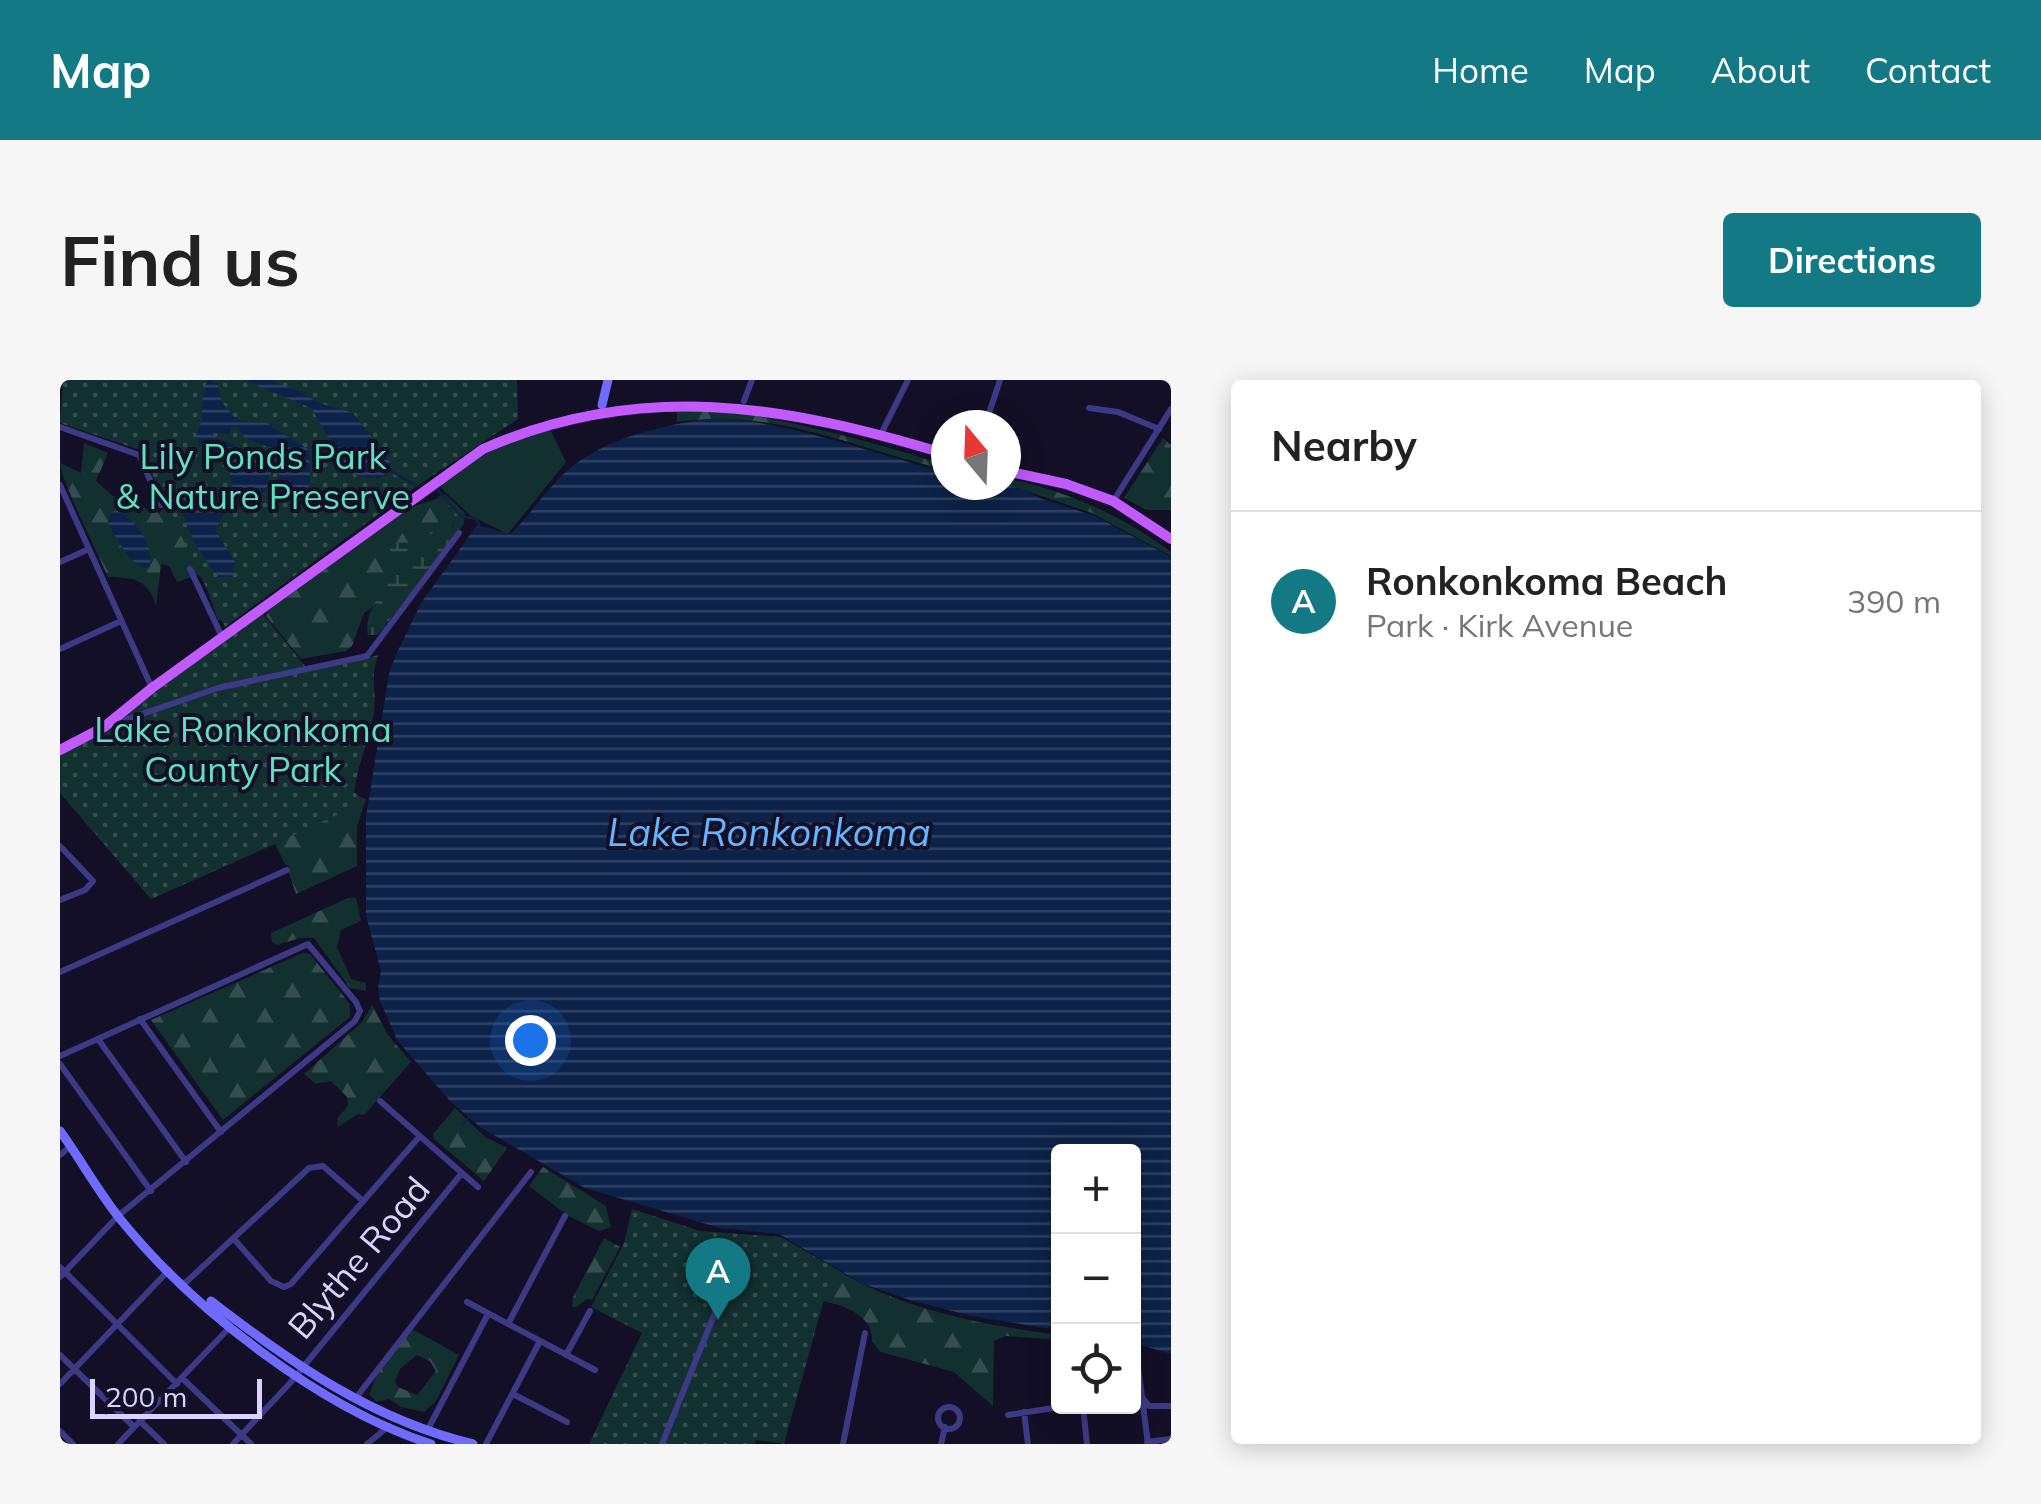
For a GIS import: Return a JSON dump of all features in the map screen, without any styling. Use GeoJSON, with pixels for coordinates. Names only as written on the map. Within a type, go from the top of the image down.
{"type":"FeatureCollection","features":[{"type":"Feature","properties":{"kind":"main road"},"geometry":{"type":"LineString","coordinates":[[602,404],[608,380]]}},
{"type":"Feature","properties":{"kind":"main road"},"geometry":{"type":"LineString","coordinates":[[60,750],[104,727],[483,448],[519,428],[602,404],[672,397],[744,401],[931,449]]}},
{"type":"Feature","properties":{"kind":"main road"},"geometry":{"type":"LineString","coordinates":[[1021,474],[1066,484],[1113,502],[1171,540]]}},
{"type":"Feature","properties":{"kind":"main road"},"geometry":{"type":"LineString","coordinates":[[60,1131],[118,1216],[169,1270],[231,1326],[352,1405],[431,1444]]}},
{"type":"Feature","properties":{"kind":"main road"},"geometry":{"type":"LineString","coordinates":[[184,1284],[196,1288],[297,1370]]}},
{"type":"Feature","properties":{"kind":"main road"},"geometry":{"type":"LineString","coordinates":[[390,1423],[473,1444]]}},
{"type":"Feature","properties":{"kind":"street"},"geometry":{"type":"LineString","coordinates":[[744,401],[752,380]]}},
{"type":"Feature","properties":{"kind":"street"},"geometry":{"type":"LineString","coordinates":[[882,434],[908,380]]}},
{"type":"Feature","properties":{"kind":"street"},"geometry":{"type":"LineString","coordinates":[[991,410],[1000,380]]}},
{"type":"Feature","properties":{"kind":"street"},"geometry":{"type":"LineString","coordinates":[[1089,408],[1118,412],[1159,429]]}},
{"type":"Feature","properties":{"kind":"street"},"geometry":{"type":"LineString","coordinates":[[1113,502],[1171,408]]}},
{"type":"Feature","properties":{"kind":"street"},"geometry":{"type":"LineString","coordinates":[[60,427],[140,455],[161,504]]}},
{"type":"Feature","properties":{"kind":"street"},"geometry":{"type":"LineString","coordinates":[[60,485],[152,688]]}},
{"type":"Feature","properties":{"kind":"street"},"geometry":{"type":"LineString","coordinates":[[104,727],[218,688],[367,656],[460,533]]}},
{"type":"Feature","properties":{"kind":"street"},"geometry":{"type":"LineString","coordinates":[[60,562],[89,548]]}},
{"type":"Feature","properties":{"kind":"street"},"geometry":{"type":"LineString","coordinates":[[190,569],[222,637]]}},
{"type":"Feature","properties":{"kind":"street"},"geometry":{"type":"LineString","coordinates":[[60,649],[121,621]]}},
{"type":"Feature","properties":{"kind":"street"},"geometry":{"type":"LineString","coordinates":[[60,846],[93,881],[85,890],[60,900]]}},
{"type":"Feature","properties":{"kind":"street"},"geometry":{"type":"LineString","coordinates":[[60,972],[287,870]]}},
{"type":"Feature","properties":{"kind":"street"},"geometry":{"type":"LineString","coordinates":[[60,1056],[308,944],[360,1011],[355,1021],[118,1216],[61,1272],[251,1444]]}},
{"type":"Feature","properties":{"kind":"street"},"geometry":{"type":"LineString","coordinates":[[140,1019],[221,1132]]}},
{"type":"Feature","properties":{"kind":"street"},"geometry":{"type":"LineString","coordinates":[[98,1039],[186,1162]]}},
{"type":"Feature","properties":{"kind":"street"},"geometry":{"type":"LineString","coordinates":[[60,1064],[150,1190]]}},
{"type":"Feature","properties":{"kind":"street"},"geometry":{"type":"LineString","coordinates":[[380,1101],[478,1187]]}},
{"type":"Feature","properties":{"kind":"street"},"geometry":{"type":"LineString","coordinates":[[234,1238],[272,1280],[284,1287],[296,1280],[420,1137]]}},
{"type":"Feature","properties":{"kind":"street"},"geometry":{"type":"LineString","coordinates":[[60,1155],[71,1146]]}},
{"type":"Feature","properties":{"kind":"street"},"geometry":{"type":"LineString","coordinates":[[184,1284],[316,1165],[330,1170],[364,1202]]}},
{"type":"Feature","properties":{"kind":"street"},"geometry":{"type":"LineString","coordinates":[[352,1405],[531,1172]]}},
{"type":"Feature","properties":{"kind":"street","name":"Blythe Road"},"geometry":{"type":"LineString","coordinates":[[233,1444],[462,1173]]}},
{"type":"Feature","properties":{"kind":"street"},"geometry":{"type":"LineString","coordinates":[[508,1324],[566,1216]]}},
{"type":"Feature","properties":{"kind":"street"},"geometry":{"type":"LineString","coordinates":[[60,1384],[169,1270]]}},
{"type":"Feature","properties":{"kind":"street"},"geometry":{"type":"LineString","coordinates":[[662,1444],[725,1288]]}},
{"type":"Feature","properties":{"kind":"street"},"geometry":{"type":"LineString","coordinates":[[467,1302],[595,1370]]}},
{"type":"Feature","properties":{"kind":"street"},"geometry":{"type":"LineString","coordinates":[[566,1354],[590,1311]]}},
{"type":"Feature","properties":{"kind":"street"},"geometry":{"type":"LineString","coordinates":[[427,1431],[488,1314]]}},
{"type":"Feature","properties":{"kind":"street"},"geometry":{"type":"LineString","coordinates":[[118,1444],[231,1326]]}},
{"type":"Feature","properties":{"kind":"street"},"geometry":{"type":"LineString","coordinates":[[843,1444],[865,1332]]}},
{"type":"Feature","properties":{"kind":"street"},"geometry":{"type":"LineString","coordinates":[[486,1444],[540,1341]]}},
{"type":"Feature","properties":{"kind":"street"},"geometry":{"type":"LineString","coordinates":[[60,1355],[164,1444]]}},
{"type":"Feature","properties":{"kind":"street"},"geometry":{"type":"LineString","coordinates":[[513,1394],[567,1422]]}},
{"type":"Feature","properties":{"kind":"street"},"geometry":{"type":"LineString","coordinates":[[1141,1400],[1149,1406],[1171,1406]]}},
{"type":"Feature","properties":{"kind":"street"},"geometry":{"type":"LineString","coordinates":[[1008,1415],[1051,1408]]}},
{"type":"Feature","properties":{"kind":"street"},"geometry":{"type":"LineString","coordinates":[[1024,1412],[1028,1444]]}},
{"type":"Feature","properties":{"kind":"street"},"geometry":{"type":"LineString","coordinates":[[1141,1412],[1148,1443],[1171,1439]]}},
{"type":"Feature","properties":{"kind":"street"},"geometry":{"type":"LineString","coordinates":[[1084,1414],[1087,1444]]}},
{"type":"Feature","properties":{"kind":"street"},"geometry":{"type":"LineString","coordinates":[[367,1444],[390,1423]]}},
{"type":"Feature","properties":{"kind":"street"},"geometry":{"type":"LineString","coordinates":[[941,1444],[944,1427]]}},
{"type":"Feature","properties":{"kind":"street"},"geometry":{"type":"LineString","coordinates":[[60,1431],[73,1444]]}},
{"type":"Feature","properties":{"kind":"green space","name":"Lily Ponds Park & Nature Preserve"},"geometry":{"type":"Polygon","coordinates":[[[63,380],[517,380],[518,419],[417,486],[225,627],[140,450],[60,423],[63,380]]]}},
{"type":"Feature","properties":{"kind":"green space"},"geometry":{"type":"Polygon","coordinates":[[[159,380],[227,621],[218,620],[203,577],[197,575],[177,582],[169,566],[161,564],[156,607],[149,591],[139,582],[108,577],[62,471],[60,463],[81,473],[84,443],[108,453],[96,481],[113,496],[159,513],[169,504],[149,456],[138,445],[60,419],[159,380]]]}},
{"type":"Feature","properties":{"kind":"green space"},"geometry":{"type":"Polygon","coordinates":[[[677,403],[745,414],[846,436],[931,461],[931,466],[782,425],[713,419],[677,422],[677,403]]]}},
{"type":"Feature","properties":{"kind":"green space"},"geometry":{"type":"Polygon","coordinates":[[[547,423],[566,462],[508,534],[471,516],[438,485],[488,452],[547,423]]]}},
{"type":"Feature","properties":{"kind":"green space"},"geometry":{"type":"Polygon","coordinates":[[[1163,438],[1171,445],[1171,510],[1147,510],[1124,498],[1163,438]]]}},
{"type":"Feature","properties":{"kind":"green space"},"geometry":{"type":"Polygon","coordinates":[[[1021,482],[1093,506],[1152,539],[1171,556],[1092,513],[1021,489],[1021,482]]]}},
{"type":"Feature","properties":{"kind":"green space"},"geometry":{"type":"Polygon","coordinates":[[[445,494],[465,513],[464,524],[378,635],[368,635],[372,608],[397,567],[398,561],[384,542],[415,543],[433,531],[452,529],[456,518],[442,497],[435,498],[445,494]]]}},
{"type":"Feature","properties":{"kind":"green space"},"geometry":{"type":"Polygon","coordinates":[[[442,497],[456,518],[449,535],[421,572],[364,613],[352,646],[346,651],[301,659],[266,616],[269,610],[412,507],[442,497]]]}},
{"type":"Feature","properties":{"kind":"green space","name":"Lake Ronkonkoma County Park"},"geometry":{"type":"Polygon","coordinates":[[[262,613],[309,671],[379,655],[374,676],[374,712],[354,792],[366,802],[151,899],[60,792],[60,754],[120,718],[262,613]]]}},
{"type":"Feature","properties":{"kind":"green space"},"geometry":{"type":"Polygon","coordinates":[[[146,732],[366,799],[357,826],[357,866],[296,894],[290,867],[275,844],[151,899],[60,793],[60,756],[146,732]]]}},
{"type":"Feature","properties":{"kind":"green space"},"geometry":{"type":"Polygon","coordinates":[[[348,898],[356,898],[361,921],[341,930],[337,947],[351,979],[366,983],[366,991],[350,988],[314,938],[277,945],[272,942],[271,933],[348,898]]]}},
{"type":"Feature","properties":{"kind":"green space"},"geometry":{"type":"Polygon","coordinates":[[[303,953],[310,954],[350,1004],[350,1017],[223,1120],[151,1020],[303,953]]]}},
{"type":"Feature","properties":{"kind":"green space"},"geometry":{"type":"Polygon","coordinates":[[[372,1005],[388,1035],[411,1062],[364,1115],[358,1114],[338,1127],[337,1119],[348,1106],[347,1097],[331,1081],[316,1084],[304,1074],[362,1022],[372,1005]]]}},
{"type":"Feature","properties":{"kind":"green space"},"geometry":{"type":"Polygon","coordinates":[[[455,1108],[485,1137],[507,1148],[484,1181],[434,1139],[433,1134],[455,1108]]]}},
{"type":"Feature","properties":{"kind":"green space"},"geometry":{"type":"Polygon","coordinates":[[[543,1167],[606,1206],[611,1227],[599,1231],[567,1215],[529,1186],[543,1167]]]}},
{"type":"Feature","properties":{"kind":"green space"},"geometry":{"type":"Polygon","coordinates":[[[632,1209],[700,1231],[781,1237],[833,1267],[784,1444],[756,1440],[755,1444],[589,1444],[642,1333],[591,1307],[624,1243],[632,1209]]]}},
{"type":"Feature","properties":{"kind":"green space"},"geometry":{"type":"Polygon","coordinates":[[[604,1238],[620,1247],[592,1300],[572,1306],[573,1297],[604,1238]]]}},
{"type":"Feature","properties":{"kind":"green space"},"geometry":{"type":"Polygon","coordinates":[[[833,1267],[912,1304],[971,1320],[1051,1334],[1051,1341],[1006,1336],[994,1341],[993,1406],[954,1372],[881,1352],[872,1342],[863,1318],[822,1301],[833,1267]]]}},
{"type":"Feature","properties":{"kind":"green space"},"geometry":{"type":"Polygon","coordinates":[[[412,1329],[459,1355],[436,1401],[424,1412],[401,1407],[389,1399],[377,1402],[369,1394],[378,1373],[412,1329]],[[417,1355],[400,1369],[395,1382],[398,1387],[417,1395],[436,1371],[430,1361],[417,1355]]]}},
{"type":"Feature","properties":{"kind":"water"},"geometry":{"type":"Polygon","coordinates":[[[208,380],[218,384],[221,401],[233,416],[242,421],[267,423],[309,450],[310,480],[305,502],[301,505],[274,492],[286,449],[278,451],[245,438],[235,425],[230,434],[210,433],[234,444],[238,457],[250,452],[272,460],[264,492],[256,496],[232,486],[228,461],[200,447],[196,434],[208,380]]]}},
{"type":"Feature","properties":{"kind":"water"},"geometry":{"type":"Polygon","coordinates":[[[244,380],[269,380],[319,403],[353,413],[392,464],[380,479],[357,476],[348,470],[311,408],[244,380]]]}},
{"type":"Feature","properties":{"kind":"water","name":"Lake Ronkonkoma"},"geometry":{"type":"Polygon","coordinates":[[[716,418],[775,426],[931,468],[931,500],[1021,500],[1021,489],[1095,516],[1171,557],[1171,1354],[1141,1345],[1141,1144],[1051,1144],[1051,1329],[972,1316],[913,1301],[861,1283],[779,1234],[720,1228],[585,1188],[480,1127],[449,1100],[397,1040],[380,1001],[381,971],[366,916],[366,817],[395,657],[421,603],[477,525],[510,534],[560,477],[583,459],[619,441],[716,418]]]}},
{"type":"Feature","properties":{"kind":"water"},"geometry":{"type":"Polygon","coordinates":[[[180,494],[212,495],[214,509],[225,514],[215,530],[235,562],[232,577],[219,577],[193,538],[181,505],[180,494]]]}},
{"type":"Feature","properties":{"kind":"water"},"geometry":{"type":"Polygon","coordinates":[[[116,510],[142,534],[149,551],[149,568],[129,557],[108,523],[116,510]]]}},
{"type":"Feature","properties":{"kind":"waterway"},"geometry":{"type":"LineString","coordinates":[[387,469],[417,486]]}},
{"type":"Feature","properties":{"kind":"waterway"},"geometry":{"type":"LineString","coordinates":[[438,490],[461,516],[476,519],[479,524]]}},
{"type":"Feature","properties":{"kind":"waterway"},"geometry":{"type":"LineString","coordinates":[[462,1125],[469,1117]]}},
{"type":"Feature","properties":{"kind":"place","name":"Ronkonkoma Beach"},"geometry":{"type":"Point","coordinates":[718,1320]}}]}
